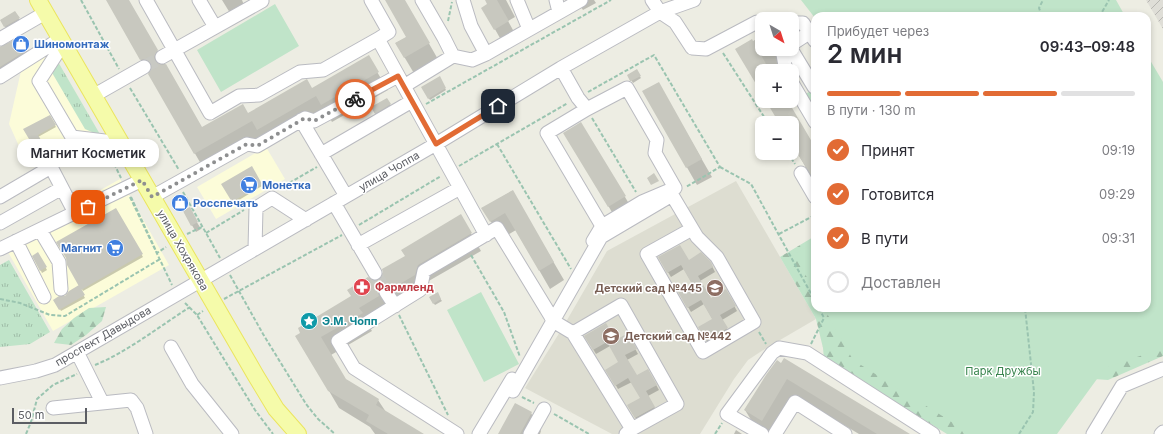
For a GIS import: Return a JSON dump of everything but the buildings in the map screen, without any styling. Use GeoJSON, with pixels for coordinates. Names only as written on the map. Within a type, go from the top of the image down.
{"type":"FeatureCollection","features":[{"type":"Feature","properties":{"kind":"main road","name":"улица Хохрякова"},"geometry":{"type":"LineString","coordinates":[[42,7],[200,281],[276,409],[298,434]]}},
{"type":"Feature","properties":{"kind":"street"},"geometry":{"type":"LineString","coordinates":[[146,0],[210,113],[239,96],[259,95],[300,72],[323,70],[389,32],[370,0]]}},
{"type":"Feature","properties":{"kind":"street"},"geometry":{"type":"LineString","coordinates":[[199,0],[215,27]]}},
{"type":"Feature","properties":{"kind":"street"},"geometry":{"type":"LineString","coordinates":[[162,57],[262,1],[261,0]]}},
{"type":"Feature","properties":{"kind":"street"},"geometry":{"type":"LineString","coordinates":[[422,0],[453,56]]}},
{"type":"Feature","properties":{"kind":"street"},"geometry":{"type":"LineString","coordinates":[[464,0],[471,26],[486,54]]}},
{"type":"Feature","properties":{"kind":"street"},"geometry":{"type":"LineString","coordinates":[[517,0],[529,29]]}},
{"type":"Feature","properties":{"kind":"street"},"geometry":{"type":"LineString","coordinates":[[152,197],[247,144],[257,146],[305,118],[314,121],[453,56],[472,60],[486,54],[529,29],[558,6],[581,0]]}},
{"type":"Feature","properties":{"kind":"street"},"geometry":{"type":"LineString","coordinates":[[652,0],[660,12],[675,22],[692,48],[706,49],[755,23]]}},
{"type":"Feature","properties":{"kind":"street","name":"улица Чоппа"},"geometry":{"type":"LineString","coordinates":[[200,281],[436,144],[561,68],[660,12],[694,0]]}},
{"type":"Feature","properties":{"kind":"street"},"geometry":{"type":"LineString","coordinates":[[0,39],[42,7]]}},
{"type":"Feature","properties":{"kind":"street"},"geometry":{"type":"LineString","coordinates":[[799,23],[803,23],[811,35]]}},
{"type":"Feature","properties":{"kind":"street"},"geometry":{"type":"LineString","coordinates":[[799,42],[811,37]]}},
{"type":"Feature","properties":{"kind":"street"},"geometry":{"type":"LineString","coordinates":[[378,39],[486,235]]}},
{"type":"Feature","properties":{"kind":"street"},"geometry":{"type":"LineString","coordinates":[[0,77],[62,41]]}},
{"type":"Feature","properties":{"kind":"street"},"geometry":{"type":"LineString","coordinates":[[62,41],[38,81],[72,137],[121,143]]}},
{"type":"Feature","properties":{"kind":"street"},"geometry":{"type":"LineString","coordinates":[[792,56],[811,83]]}},
{"type":"Feature","properties":{"kind":"street"},"geometry":{"type":"LineString","coordinates":[[94,96],[144,67]]}},
{"type":"Feature","properties":{"kind":"street"},"geometry":{"type":"LineString","coordinates":[[561,68],[586,109]]}},
{"type":"Feature","properties":{"kind":"street"},"geometry":{"type":"LineString","coordinates":[[512,391],[574,274],[602,226],[642,202],[675,188],[655,153],[657,140],[627,88],[586,109],[547,133],[602,226]]}},
{"type":"Feature","properties":{"kind":"street"},"geometry":{"type":"LineString","coordinates":[[799,95],[811,115]]}},
{"type":"Feature","properties":{"kind":"street"},"geometry":{"type":"LineString","coordinates":[[321,154],[412,101]]}},
{"type":"Feature","properties":{"kind":"street"},"geometry":{"type":"LineString","coordinates":[[301,120],[346,196]]}},
{"type":"Feature","properties":{"kind":"street"},"geometry":{"type":"LineString","coordinates":[[0,197],[51,167],[75,213]]}},
{"type":"Feature","properties":{"kind":"street"},"geometry":{"type":"LineString","coordinates":[[801,174],[811,190]]}},
{"type":"Feature","properties":{"kind":"street"},"geometry":{"type":"LineString","coordinates":[[0,249],[142,180]]}},
{"type":"Feature","properties":{"kind":"street"},"geometry":{"type":"LineString","coordinates":[[0,223],[62,188]]}},
{"type":"Feature","properties":{"kind":"street"},"geometry":{"type":"LineString","coordinates":[[358,245],[460,188]]}},
{"type":"Feature","properties":{"kind":"street"},"geometry":{"type":"LineString","coordinates":[[479,434],[522,362],[601,237],[672,195],[697,237],[717,257],[754,322],[702,352],[647,254],[692,229]]}},
{"type":"Feature","properties":{"kind":"street"},"geometry":{"type":"LineString","coordinates":[[255,249],[256,208],[272,198],[306,220]]}},
{"type":"Feature","properties":{"kind":"street"},"geometry":{"type":"LineString","coordinates":[[334,203],[375,273]]}},
{"type":"Feature","properties":{"kind":"street"},"geometry":{"type":"LineString","coordinates":[[457,434],[354,368],[338,341],[420,290],[424,271],[497,228],[551,318],[573,332],[629,432],[677,404],[621,305],[573,332]]}},
{"type":"Feature","properties":{"kind":"street"},"geometry":{"type":"LineString","coordinates":[[40,230],[59,262],[60,289]]}},
{"type":"Feature","properties":{"kind":"street"},"geometry":{"type":"LineString","coordinates":[[16,242],[44,297]]}},
{"type":"Feature","properties":{"kind":"street","name":"проспект Давыдова"},"geometry":{"type":"LineString","coordinates":[[0,378],[36,371],[55,365],[200,281]]}},
{"type":"Feature","properties":{"kind":"street"},"geometry":{"type":"LineString","coordinates":[[386,292],[395,306]]}},
{"type":"Feature","properties":{"kind":"street"},"geometry":{"type":"LineString","coordinates":[[171,346],[192,384],[232,434]]}},
{"type":"Feature","properties":{"kind":"street"},"geometry":{"type":"LineString","coordinates":[[762,434],[728,414],[772,353],[779,348],[806,353],[933,434]]}},
{"type":"Feature","properties":{"kind":"street"},"geometry":{"type":"LineString","coordinates":[[77,352],[102,402]]}},
{"type":"Feature","properties":{"kind":"street"},"geometry":{"type":"LineString","coordinates":[[1093,434],[1122,386],[1163,369]]}},
{"type":"Feature","properties":{"kind":"street"},"geometry":{"type":"LineString","coordinates":[[53,408],[131,400],[137,408],[146,434]]}},
{"type":"Feature","properties":{"kind":"street"},"geometry":{"type":"LineString","coordinates":[[775,434],[795,402],[845,434]]}},
{"type":"Feature","properties":{"kind":"street"},"geometry":{"type":"LineString","coordinates":[[530,434],[544,409]]}},
{"type":"Feature","properties":{"kind":"path"},"geometry":{"type":"LineString","coordinates":[[81,0],[184,180],[179,185],[262,334],[306,404],[318,419],[335,434]]}},
{"type":"Feature","properties":{"kind":"path"},"geometry":{"type":"LineString","coordinates":[[444,38],[452,0]]}},
{"type":"Feature","properties":{"kind":"path"},"geometry":{"type":"LineString","coordinates":[[1040,12],[1039,8],[1043,0]]}},
{"type":"Feature","properties":{"kind":"path"},"geometry":{"type":"LineString","coordinates":[[1102,12],[1109,0]]}},
{"type":"Feature","properties":{"kind":"path"},"geometry":{"type":"LineString","coordinates":[[717,44],[763,116]]}},
{"type":"Feature","properties":{"kind":"path"},"geometry":{"type":"LineString","coordinates":[[197,315],[214,304],[239,292],[350,231],[450,171],[654,55],[720,167],[751,184],[811,294]]}},
{"type":"Feature","properties":{"kind":"path"},"geometry":{"type":"LineString","coordinates":[[586,109],[642,202]]}},
{"type":"Feature","properties":{"kind":"path"},"geometry":{"type":"LineString","coordinates":[[102,141],[126,188]]}},
{"type":"Feature","properties":{"kind":"path"},"geometry":{"type":"LineString","coordinates":[[497,144],[574,274]]}},
{"type":"Feature","properties":{"kind":"path"},"geometry":{"type":"LineString","coordinates":[[672,195],[720,167]]}},
{"type":"Feature","properties":{"kind":"path"},"geometry":{"type":"LineString","coordinates":[[779,235],[811,216]]}},
{"type":"Feature","properties":{"kind":"path"},"geometry":{"type":"LineString","coordinates":[[466,247],[504,312],[522,362]]}},
{"type":"Feature","properties":{"kind":"path"},"geometry":{"type":"LineString","coordinates":[[0,299],[20,303],[50,315],[65,316],[160,259]]}},
{"type":"Feature","properties":{"kind":"path"},"geometry":{"type":"LineString","coordinates":[[395,306],[450,420]]}},
{"type":"Feature","properties":{"kind":"path"},"geometry":{"type":"LineString","coordinates":[[26,434],[37,399],[53,386],[105,361],[190,307]]}},
{"type":"Feature","properties":{"kind":"path"},"geometry":{"type":"LineString","coordinates":[[806,353],[824,318],[821,312]]}},
{"type":"Feature","properties":{"kind":"path"},"geometry":{"type":"LineString","coordinates":[[1019,434],[1032,412],[1034,392],[1025,312]]}},
{"type":"Feature","properties":{"kind":"path"},"geometry":{"type":"LineString","coordinates":[[754,322],[768,347]]}},
{"type":"Feature","properties":{"kind":"shaded area"},"geometry":{"type":"Polygon","coordinates":[[[1146,0],[1163,0],[1163,29],[1146,0]]]}},
{"type":"Feature","properties":{"kind":"shaded area"},"geometry":{"type":"Polygon","coordinates":[[[50,48],[111,154],[23,155],[9,124],[21,71],[50,48]]]}},
{"type":"Feature","properties":{"kind":"shaded area"},"geometry":{"type":"Polygon","coordinates":[[[266,147],[285,179],[216,219],[197,187],[266,147]]]}},
{"type":"Feature","properties":{"kind":"shaded area"},"geometry":{"type":"Polygon","coordinates":[[[120,179],[169,265],[53,331],[4,245],[120,179]]]}},
{"type":"Feature","properties":{"kind":"shaded area"},"geometry":{"type":"Polygon","coordinates":[[[736,181],[816,319],[748,360],[734,379],[700,434],[612,434],[525,388],[563,327],[607,251],[736,181]]]}},
{"type":"Feature","properties":{"kind":"green space"},"geometry":{"type":"Polygon","coordinates":[[[801,0],[1116,0],[1123,12],[811,12],[801,0]]]}},
{"type":"Feature","properties":{"kind":"green space"},"geometry":{"type":"Polygon","coordinates":[[[275,4],[299,46],[221,92],[197,50],[275,4]]]}},
{"type":"Feature","properties":{"kind":"green space"},"geometry":{"type":"Polygon","coordinates":[[[57,60],[101,136],[85,129],[51,71],[57,60]]]}},
{"type":"Feature","properties":{"kind":"green space","name":"Парк Дружбы"},"geometry":{"type":"Polygon","coordinates":[[[1151,62],[1163,82],[1163,348],[1105,368],[1057,434],[971,434],[853,360],[826,312],[1151,312],[1151,62]]]}},
{"type":"Feature","properties":{"kind":"green space"},"geometry":{"type":"Polygon","coordinates":[[[811,91],[811,104],[805,94],[811,91]]]}},
{"type":"Feature","properties":{"kind":"green space"},"geometry":{"type":"Polygon","coordinates":[[[811,238],[811,310],[780,257],[811,238]]]}},
{"type":"Feature","properties":{"kind":"green space"},"geometry":{"type":"Polygon","coordinates":[[[811,244],[811,285],[794,254],[811,244]]]}},
{"type":"Feature","properties":{"kind":"green space"},"geometry":{"type":"Polygon","coordinates":[[[9,260],[50,332],[30,344],[0,347],[0,265],[9,260]]]}},
{"type":"Feature","properties":{"kind":"green space"},"geometry":{"type":"Polygon","coordinates":[[[481,292],[519,364],[484,382],[447,310],[481,292]]]}},
{"type":"Feature","properties":{"kind":"green space"},"geometry":{"type":"Polygon","coordinates":[[[106,307],[102,321],[86,335],[71,345],[54,343],[62,329],[74,318],[89,308],[106,307]]]}},
{"type":"Feature","properties":{"kind":"green space"},"geometry":{"type":"Polygon","coordinates":[[[812,312],[1056,312],[980,434],[947,434],[913,413],[825,371],[823,348],[816,319],[812,312]]]}},
{"type":"Feature","properties":{"kind":"green space"},"geometry":{"type":"Polygon","coordinates":[[[1163,312],[1163,356],[1108,380],[1066,377],[1163,312]]]}},
{"type":"Feature","properties":{"kind":"tunnel"},"geometry":{"type":"LineString","coordinates":[[144,67],[162,57]]}},
{"type":"Feature","properties":{"kind":"tunnel"},"geometry":{"type":"LineString","coordinates":[[375,273],[386,292]]}},
{"type":"Feature","properties":{"kind":"way so far"},"geometry":{"type":"LineString","coordinates":[[88,207],[142,180],[152,197],[247,144],[257,146],[305,118],[314,121],[355,99]]}},
{"type":"Feature","properties":{"kind":"place","name":"Шиномонтаж"},"geometry":{"type":"Point","coordinates":[21,44]}},
{"type":"Feature","properties":{"kind":"place","name":"Монетка"},"geometry":{"type":"Point","coordinates":[249,185]}},
{"type":"Feature","properties":{"kind":"place","name":"Росспечать"},"geometry":{"type":"Point","coordinates":[180,203]}},
{"type":"Feature","properties":{"kind":"place","name":"Магнит Косметик"},"geometry":{"type":"Point","coordinates":[88,207]}},
{"type":"Feature","properties":{"kind":"place","name":"Магнит"},"geometry":{"type":"Point","coordinates":[115,248]}},
{"type":"Feature","properties":{"kind":"place","name":"Фармленд"},"geometry":{"type":"Point","coordinates":[362,287]}},
{"type":"Feature","properties":{"kind":"place","name":"Детский сад №445"},"geometry":{"type":"Point","coordinates":[715,288]}},
{"type":"Feature","properties":{"kind":"place","name":"Э.М. Чопп"},"geometry":{"type":"Point","coordinates":[309,321]}},
{"type":"Feature","properties":{"kind":"place","name":"Детский сад №442"},"geometry":{"type":"Point","coordinates":[611,336]}},
{"type":"Feature","properties":{"kind":"route"},"geometry":{"type":"LineString","coordinates":[[355,99],[398,76],[436,144],[498,106]]}}]}
